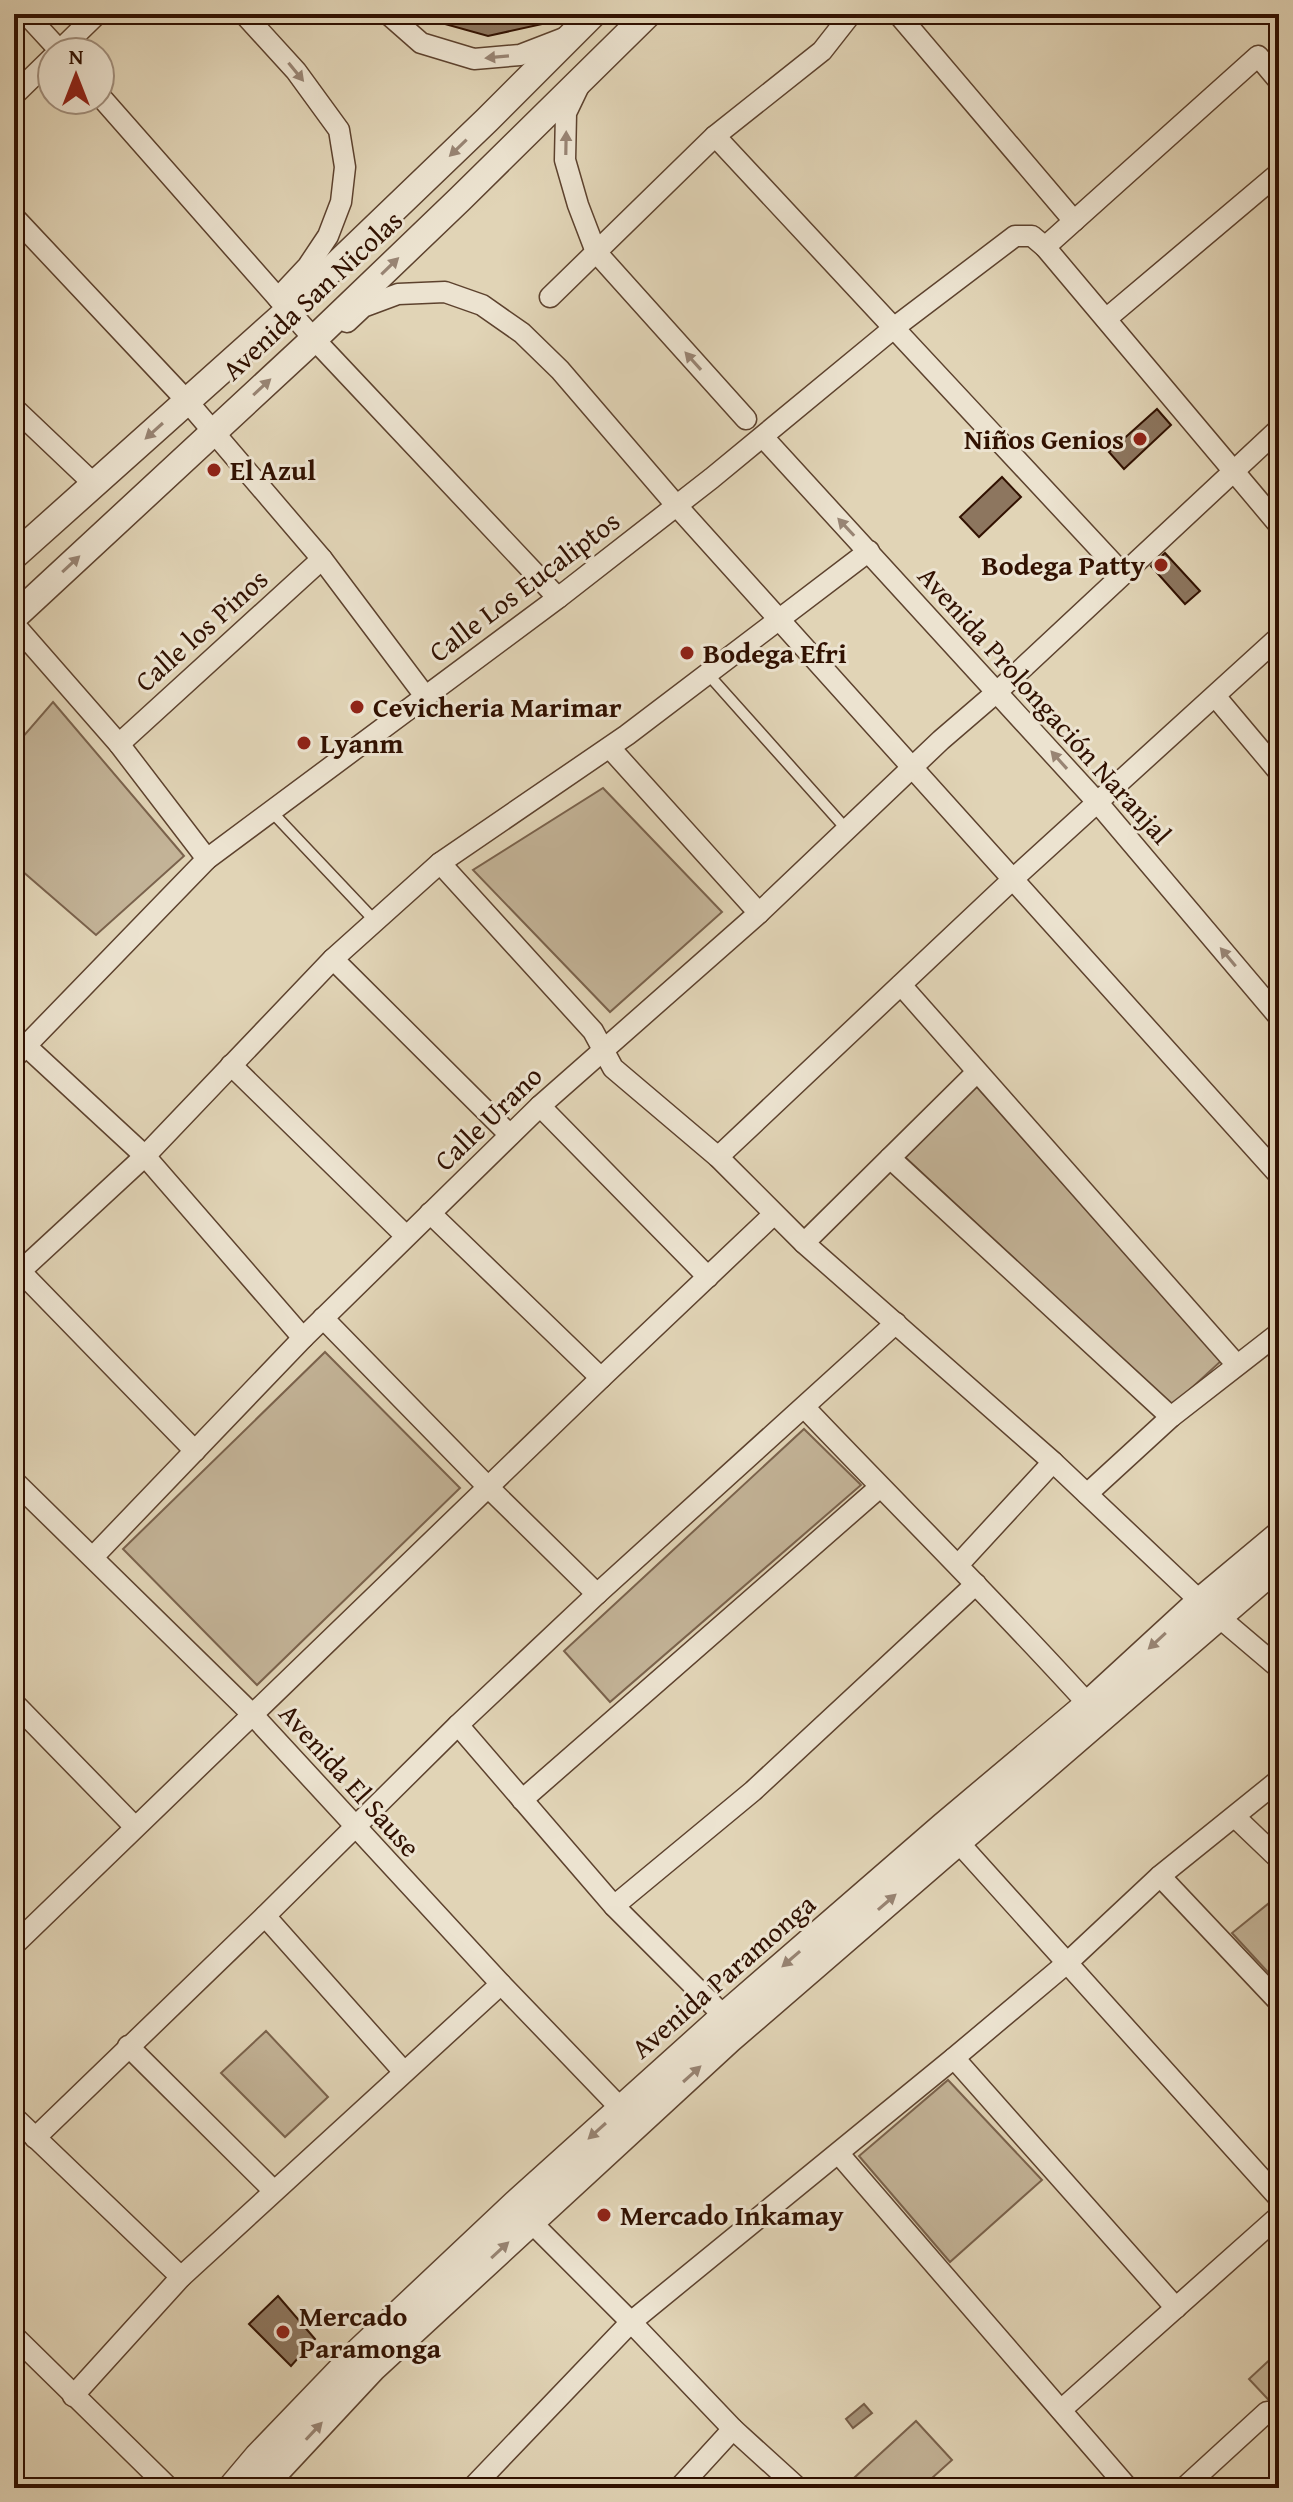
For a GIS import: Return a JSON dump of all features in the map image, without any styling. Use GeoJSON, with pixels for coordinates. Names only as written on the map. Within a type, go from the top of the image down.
{"type":"FeatureCollection","features":[{"type":"Feature","properties":{"kind":"street"},"geometry":{"type":"LineString","coordinates":[[26,14],[44,36]]}},
{"type":"Feature","properties":{"kind":"street"},"geometry":{"type":"LineString","coordinates":[[75,36],[97,14]]}},
{"type":"Feature","properties":{"kind":"street"},"geometry":{"type":"LineString","coordinates":[[244,14],[296,71],[339,130],[345,167],[341,202],[328,236],[283,304]]}},
{"type":"Feature","properties":{"kind":"street"},"geometry":{"type":"LineString","coordinates":[[388,14],[421,43],[474,59],[520,55],[572,35]]}},
{"type":"Feature","properties":{"kind":"street","name":"Avenida San Nicolas"},"geometry":{"type":"LineString","coordinates":[[14,556],[187,401],[283,304],[593,14]]}},
{"type":"Feature","properties":{"kind":"street","name":"Avenida San Nicolas"},"geometry":{"type":"LineString","coordinates":[[14,617],[213,433],[317,342],[648,14]]}},
{"type":"Feature","properties":{"kind":"street"},"geometry":{"type":"LineString","coordinates":[[550,297],[715,136],[822,51],[851,14]]}},
{"type":"Feature","properties":{"kind":"street"},"geometry":{"type":"LineString","coordinates":[[898,14],[1074,221]]}},
{"type":"Feature","properties":{"kind":"street"},"geometry":{"type":"LineString","coordinates":[[1279,81],[1258,56],[1045,247],[1279,525]]}},
{"type":"Feature","properties":{"kind":"street"},"geometry":{"type":"LineString","coordinates":[[588,73],[566,113],[565,160],[596,252],[746,419]]}},
{"type":"Feature","properties":{"kind":"street"},"geometry":{"type":"LineString","coordinates":[[14,95],[36,74]]}},
{"type":"Feature","properties":{"kind":"street"},"geometry":{"type":"LineString","coordinates":[[116,114],[317,342],[558,598]]}},
{"type":"Feature","properties":{"kind":"street"},"geometry":{"type":"LineString","coordinates":[[715,136],[1123,574]]}},
{"type":"Feature","properties":{"kind":"street"},"geometry":{"type":"LineString","coordinates":[[1106,319],[1279,173]]}},
{"type":"Feature","properties":{"kind":"street"},"geometry":{"type":"LineString","coordinates":[[14,217],[187,401],[322,559],[425,696]]}},
{"type":"Feature","properties":{"kind":"street","name":"Calle Los Eucaliptos"},"geometry":{"type":"LineString","coordinates":[[20,1052],[207,859],[558,598],[763,437],[895,327],[1015,236],[1032,236],[1045,247]]}},
{"type":"Feature","properties":{"kind":"street"},"geometry":{"type":"LineString","coordinates":[[317,342],[363,307],[398,294],[445,292],[482,305],[522,333],[560,370],[676,505],[1279,1175]]}},
{"type":"Feature","properties":{"kind":"street"},"geometry":{"type":"LineString","coordinates":[[14,408],[94,484]]}},
{"type":"Feature","properties":{"kind":"street","name":"Calle Urano"},"geometry":{"type":"LineString","coordinates":[[93,1557],[303,1338],[540,1106],[759,913],[941,740],[998,691],[1279,429]]}},
{"type":"Feature","properties":{"kind":"street","name":"Avenida Prolongación Naranjal"},"geometry":{"type":"LineString","coordinates":[[763,437],[1098,803],[1279,1017]]}},
{"type":"Feature","properties":{"kind":"street"},"geometry":{"type":"LineString","coordinates":[[195,1451],[17,1274],[145,1156],[333,959],[440,863],[610,748],[869,551]]}},
{"type":"Feature","properties":{"kind":"street","name":"Calle los Pinos"},"geometry":{"type":"LineString","coordinates":[[119,744],[322,559]]}},
{"type":"Feature","properties":{"kind":"street"},"geometry":{"type":"LineString","coordinates":[[14,624],[119,744],[207,859]]}},
{"type":"Feature","properties":{"kind":"street"},"geometry":{"type":"LineString","coordinates":[[718,1157],[1013,879],[1279,637]]}},
{"type":"Feature","properties":{"kind":"street"},"geometry":{"type":"LineString","coordinates":[[1215,696],[1279,772]]}},
{"type":"Feature","properties":{"kind":"street"},"geometry":{"type":"LineString","coordinates":[[610,748],[759,913]]}},
{"type":"Feature","properties":{"kind":"street"},"geometry":{"type":"LineString","coordinates":[[440,863],[593,1031],[613,1068],[718,1157],[773,1215],[1053,1462],[1209,1609],[1279,1668]]}},
{"type":"Feature","properties":{"kind":"street"},"geometry":{"type":"LineString","coordinates":[[333,959],[510,1135]]}},
{"type":"Feature","properties":{"kind":"street"},"geometry":{"type":"LineString","coordinates":[[901,985],[1237,1365]]}},
{"type":"Feature","properties":{"kind":"street"},"geometry":{"type":"LineString","coordinates":[[20,1052],[145,1156],[303,1338]]}},
{"type":"Feature","properties":{"kind":"street"},"geometry":{"type":"LineString","coordinates":[[231,1065],[406,1236]]}},
{"type":"Feature","properties":{"kind":"street"},"geometry":{"type":"LineString","coordinates":[[804,1243],[977,1072]]}},
{"type":"Feature","properties":{"kind":"street"},"geometry":{"type":"LineString","coordinates":[[540,1106],[708,1277]]}},
{"type":"Feature","properties":{"kind":"street"},"geometry":{"type":"LineString","coordinates":[[890,1158],[1171,1417]]}},
{"type":"Feature","properties":{"kind":"street"},"geometry":{"type":"LineString","coordinates":[[430,1213],[601,1378]]}},
{"type":"Feature","properties":{"kind":"street"},"geometry":{"type":"LineString","coordinates":[[14,1945],[773,1215]]}},
{"type":"Feature","properties":{"kind":"street"},"geometry":{"type":"LineString","coordinates":[[323,1318],[597,1594]]}},
{"type":"Feature","properties":{"kind":"street"},"geometry":{"type":"LineString","coordinates":[[35,2138],[458,1725],[597,1594],[896,1323]]}},
{"type":"Feature","properties":{"kind":"street"},"geometry":{"type":"LineString","coordinates":[[1087,1494],[1171,1417],[1279,1333]]}},
{"type":"Feature","properties":{"kind":"street"},"geometry":{"type":"LineString","coordinates":[[805,1408],[959,1564],[1094,1711]]}},
{"type":"Feature","properties":{"kind":"street"},"geometry":{"type":"LineString","coordinates":[[959,1564],[1053,1462]]}},
{"type":"Feature","properties":{"kind":"street","name":"Avenida El Sause"},"geometry":{"type":"LineString","coordinates":[[14,1481],[252,1714],[501,1984],[629,2116]]}},
{"type":"Feature","properties":{"kind":"street"},"geometry":{"type":"LineString","coordinates":[[522,1800],[880,1487]]}},
{"type":"Feature","properties":{"kind":"street","name":"Avenida Paramonga"},"geometry":{"type":"LineString","coordinates":[[231,2488],[629,2116],[724,2016],[950,1833],[1094,1711],[1209,1609],[1279,1535]]}},
{"type":"Feature","properties":{"kind":"street","name":"Avenida Paramonga"},"geometry":{"type":"LineString","coordinates":[[1209,1609],[1279,1565]]}},
{"type":"Feature","properties":{"kind":"street"},"geometry":{"type":"LineString","coordinates":[[614,1906],[753,1791],[976,1584]]}},
{"type":"Feature","properties":{"kind":"street"},"geometry":{"type":"LineString","coordinates":[[14,1703],[135,1827]]}},
{"type":"Feature","properties":{"kind":"street"},"geometry":{"type":"LineString","coordinates":[[458,1725],[614,1906],[724,2016]]}},
{"type":"Feature","properties":{"kind":"street"},"geometry":{"type":"LineString","coordinates":[[472,2488],[631,2322],[954,2058],[1067,1963],[1160,1876],[1279,1780]]}},
{"type":"Feature","properties":{"kind":"street"},"geometry":{"type":"LineString","coordinates":[[1235,1817],[1279,1859]]}},
{"type":"Feature","properties":{"kind":"street"},"geometry":{"type":"LineString","coordinates":[[950,1833],[1279,2198]]}},
{"type":"Feature","properties":{"kind":"street","name":"Avenida Paramonga"},"geometry":{"type":"LineString","coordinates":[[629,2116],[729,2040],[950,1833]]}},
{"type":"Feature","properties":{"kind":"street"},"geometry":{"type":"LineString","coordinates":[[1160,1876],[1279,2002]]}},
{"type":"Feature","properties":{"kind":"street"},"geometry":{"type":"LineString","coordinates":[[265,1916],[404,2072]]}},
{"type":"Feature","properties":{"kind":"street"},"geometry":{"type":"LineString","coordinates":[[73,2396],[181,2277],[501,1984]]}},
{"type":"Feature","properties":{"kind":"street"},"geometry":{"type":"LineString","coordinates":[[128,2046],[274,2191]]}},
{"type":"Feature","properties":{"kind":"street"},"geometry":{"type":"LineString","coordinates":[[954,2058],[1176,2308]]}},
{"type":"Feature","properties":{"kind":"street"},"geometry":{"type":"LineString","coordinates":[[14,2117],[181,2277]]}},
{"type":"Feature","properties":{"kind":"street"},"geometry":{"type":"LineString","coordinates":[[839,2154],[1128,2488]]}},
{"type":"Feature","properties":{"kind":"street"},"geometry":{"type":"LineString","coordinates":[[522,2213],[733,2429],[798,2488]]}},
{"type":"Feature","properties":{"kind":"street"},"geometry":{"type":"LineString","coordinates":[[1061,2410],[1279,2216]]}},
{"type":"Feature","properties":{"kind":"street"},"geometry":{"type":"LineString","coordinates":[[14,2336],[169,2488]]}},
{"type":"Feature","properties":{"kind":"street","name":"Avenida Paramonga"},"geometry":{"type":"LineString","coordinates":[[261,2488],[366,2360]]}},
{"type":"Feature","properties":{"kind":"street"},"geometry":{"type":"LineString","coordinates":[[1184,2488],[1267,2412]]}},
{"type":"Feature","properties":{"kind":"street"},"geometry":{"type":"LineString","coordinates":[[679,2488],[733,2429]]}},
{"type":"Feature","properties":{"kind":"lane"},"geometry":{"type":"LineString","coordinates":[[707,673],[848,831]]}},
{"type":"Feature","properties":{"kind":"lane"},"geometry":{"type":"LineString","coordinates":[[271,811],[375,921]]}},
{"type":"Feature","properties":{"kind":"shaded area"},"geometry":{"type":"Polygon","coordinates":[[[53,702],[184,856],[96,935],[14,864],[14,747],[53,702]]]}},
{"type":"Feature","properties":{"kind":"shaded area"},"geometry":{"type":"Polygon","coordinates":[[[603,788],[722,912],[610,1012],[473,870],[603,788]]]}},
{"type":"Feature","properties":{"kind":"shaded area"},"geometry":{"type":"Polygon","coordinates":[[[976,1086],[1221,1361],[1172,1406],[905,1157],[976,1086]]]}},
{"type":"Feature","properties":{"kind":"shaded area"},"geometry":{"type":"Polygon","coordinates":[[[325,1352],[460,1488],[257,1685],[123,1549],[325,1352]]]}},
{"type":"Feature","properties":{"kind":"shaded area"},"geometry":{"type":"Polygon","coordinates":[[[804,1429],[861,1485],[610,1702],[564,1651],[804,1429]]]}},
{"type":"Feature","properties":{"kind":"shaded area"},"geometry":{"type":"Polygon","coordinates":[[[1279,1895],[1279,1984],[1232,1933],[1279,1895]]]}},
{"type":"Feature","properties":{"kind":"shaded area"},"geometry":{"type":"Polygon","coordinates":[[[266,2031],[328,2097],[285,2137],[221,2073],[266,2031]]]}},
{"type":"Feature","properties":{"kind":"shaded area"},"geometry":{"type":"Polygon","coordinates":[[[948,2080],[1042,2180],[950,2262],[859,2156],[948,2080]]]}},
{"type":"Feature","properties":{"kind":"shaded area"},"geometry":{"type":"Polygon","coordinates":[[[1279,2351],[1279,2411],[1249,2379],[1279,2351]]]}},
{"type":"Feature","properties":{"kind":"shaded area"},"geometry":{"type":"Polygon","coordinates":[[[864,2404],[872,2413],[853,2428],[846,2419],[864,2404]]]}},
{"type":"Feature","properties":{"kind":"shaded area"},"geometry":{"type":"Polygon","coordinates":[[[916,2421],[952,2460],[921,2488],[843,2488],[916,2421]]]}},
{"type":"Feature","properties":{"kind":"building"},"geometry":{"type":"Polygon","coordinates":[[[427,14],[555,14],[556,21],[488,36],[427,19],[427,14]]]}},
{"type":"Feature","properties":{"kind":"building","name":"Niños Genios"},"geometry":{"type":"Polygon","coordinates":[[[1157,409],[1171,425],[1124,469],[1109,452],[1157,409]]]}},
{"type":"Feature","properties":{"kind":"building"},"geometry":{"type":"Polygon","coordinates":[[[1002,477],[1021,497],[979,537],[960,517],[1002,477]]]}},
{"type":"Feature","properties":{"kind":"building"},"geometry":{"type":"Polygon","coordinates":[[[1165,553],[1200,591],[1185,604],[1151,566],[1165,553]]]}},
{"type":"Feature","properties":{"kind":"building","name":"Mercado Paramonga"},"geometry":{"type":"Polygon","coordinates":[[[278,2296],[315,2339],[291,2366],[249,2324],[278,2296]]]}},
{"type":"Feature","properties":{"kind":"place","name":"Niños Genios"},"geometry":{"type":"Point","coordinates":[1140,439]}},
{"type":"Feature","properties":{"kind":"place","name":"El Azul"},"geometry":{"type":"Point","coordinates":[214,470]}},
{"type":"Feature","properties":{"kind":"place","name":"Bodega Patty"},"geometry":{"type":"Point","coordinates":[1161,565]}},
{"type":"Feature","properties":{"kind":"place","name":"Bodega Efri"},"geometry":{"type":"Point","coordinates":[687,653]}},
{"type":"Feature","properties":{"kind":"place","name":"Cevicheria Marimar"},"geometry":{"type":"Point","coordinates":[357,707]}},
{"type":"Feature","properties":{"kind":"place","name":"Lyanm"},"geometry":{"type":"Point","coordinates":[304,743]}},
{"type":"Feature","properties":{"kind":"place","name":"Mercado Inkamay"},"geometry":{"type":"Point","coordinates":[604,2215]}},
{"type":"Feature","properties":{"kind":"place","name":"Mercado Paramonga"},"geometry":{"type":"Point","coordinates":[283,2332]}}]}
